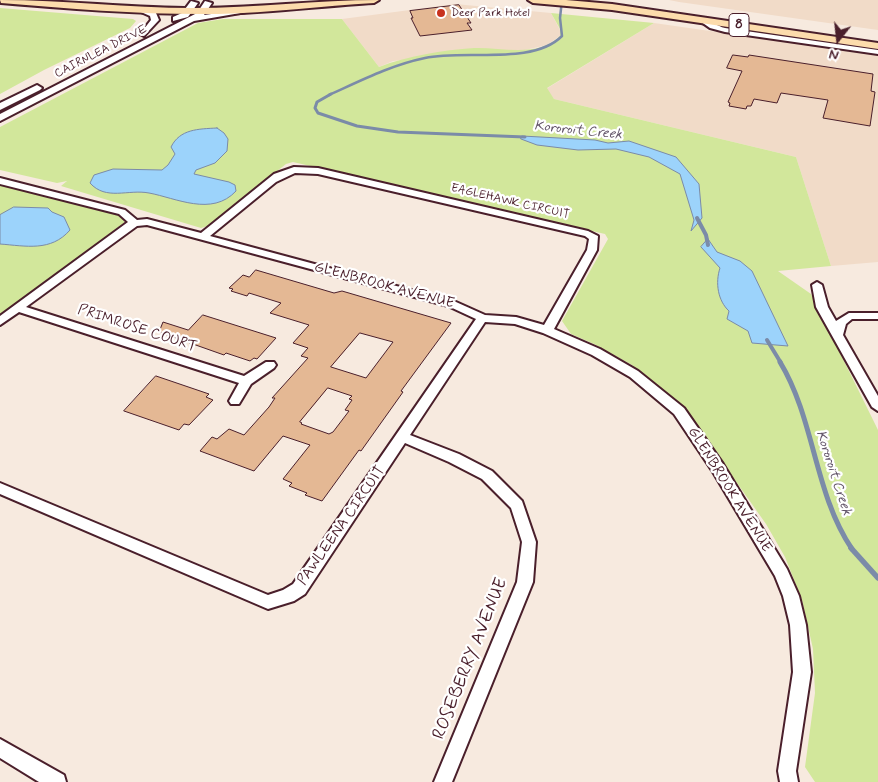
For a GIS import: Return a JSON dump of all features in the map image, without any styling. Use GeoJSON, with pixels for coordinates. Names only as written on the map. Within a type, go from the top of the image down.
{"type":"FeatureCollection","features":[{"type":"Feature","properties":{"kind":"highway"},"geometry":{"type":"LineString","coordinates":[[1,0],[144,10],[191,11],[206,7],[280,0]]}},
{"type":"Feature","properties":{"kind":"highway"},"geometry":{"type":"LineString","coordinates":[[106,0],[191,11]]}},
{"type":"Feature","properties":{"kind":"highway"},"geometry":{"type":"LineString","coordinates":[[206,7],[256,9],[374,0]]}},
{"type":"Feature","properties":{"kind":"highway","name":"8"},"geometry":{"type":"LineString","coordinates":[[533,0],[598,2],[878,40]]}},
{"type":"Feature","properties":{"kind":"highway","name":"8"},"geometry":{"type":"LineString","coordinates":[[598,2],[702,20],[878,46]]}},
{"type":"Feature","properties":{"kind":"street"},"geometry":{"type":"LineString","coordinates":[[191,11],[256,9]]}},
{"type":"Feature","properties":{"kind":"street"},"geometry":{"type":"LineString","coordinates":[[144,10],[153,14],[155,20],[144,34]]}},
{"type":"Feature","properties":{"kind":"street","name":"CAIRNLEA DRIVE"},"geometry":{"type":"LineString","coordinates":[[111,50],[191,11]]}},
{"type":"Feature","properties":{"kind":"street","name":"CAIRNLEA DRIVE"},"geometry":{"type":"LineString","coordinates":[[0,118],[191,11]]}},
{"type":"Feature","properties":{"kind":"street"},"geometry":{"type":"LineString","coordinates":[[702,20],[712,27],[725,30],[878,52]]}},
{"type":"Feature","properties":{"kind":"street","name":"CAIRNLEA DRIVE"},"geometry":{"type":"LineString","coordinates":[[0,106],[58,77]]}},
{"type":"Feature","properties":{"kind":"street","name":"EAGLEHAWK CIRCUIT"},"geometry":{"type":"LineString","coordinates":[[203,237],[272,180],[294,170],[318,171],[588,234],[594,238],[592,250],[547,330]]}},
{"type":"Feature","properties":{"kind":"street"},"geometry":{"type":"LineString","coordinates":[[0,181],[122,212],[134,224],[0,321]]}},
{"type":"Feature","properties":{"kind":"street","name":"GLENBROOK AVENUE"},"geometry":{"type":"LineString","coordinates":[[134,224],[147,222],[452,304],[482,318],[516,321],[547,330],[596,352],[634,374],[679,411],[718,468],[782,574],[791,596],[798,625],[802,672],[786,771],[789,782]]}},
{"type":"Feature","properties":{"kind":"street"},"geometry":{"type":"LineString","coordinates":[[818,285],[822,306],[839,333],[878,407]]}},
{"type":"Feature","properties":{"kind":"street","name":"PRIMROSE COURT"},"geometry":{"type":"LineString","coordinates":[[18,308],[246,381]]}},
{"type":"Feature","properties":{"kind":"street"},"geometry":{"type":"LineString","coordinates":[[839,333],[840,323],[849,316],[878,316]]}},
{"type":"Feature","properties":{"kind":"street","name":"PAWLEENA CIRCUIT"},"geometry":{"type":"LineString","coordinates":[[0,488],[268,602],[288,596],[299,589],[482,318]]}},
{"type":"Feature","properties":{"kind":"street"},"geometry":{"type":"LineString","coordinates":[[235,401],[246,381],[270,365]]}},
{"type":"Feature","properties":{"kind":"street","name":"ROSEBERRY AVENUE"},"geometry":{"type":"LineString","coordinates":[[403,437],[454,458],[487,475],[517,505],[528,542],[525,582],[443,782]]}},
{"type":"Feature","properties":{"kind":"street"},"geometry":{"type":"LineString","coordinates":[[0,748],[57,782]]}},
{"type":"Feature","properties":{"kind":"shaded area"},"geometry":{"type":"Polygon","coordinates":[[[669,0],[878,0],[878,30],[679,2],[669,0]]]}},
{"type":"Feature","properties":{"kind":"shaded area","name":"Deer Park Hotel"},"geometry":{"type":"Polygon","coordinates":[[[455,4],[551,13],[560,30],[560,36],[547,45],[525,50],[500,50],[393,61],[379,67],[342,19],[455,4]]]}},
{"type":"Feature","properties":{"kind":"shaded area"},"geometry":{"type":"Polygon","coordinates":[[[654,23],[878,55],[878,262],[831,266],[796,157],[554,99],[546,89],[654,23]]]}},
{"type":"Feature","properties":{"kind":"green space"},"geometry":{"type":"Polygon","coordinates":[[[0,8],[133,19],[136,21],[130,28],[0,94],[0,8]]]}},
{"type":"Feature","properties":{"kind":"green space"},"geometry":{"type":"Polygon","coordinates":[[[551,13],[654,23],[547,88],[554,99],[796,157],[831,266],[778,271],[811,294],[878,430],[878,782],[815,782],[805,767],[815,693],[813,649],[802,600],[785,557],[766,524],[696,425],[677,402],[632,365],[594,344],[571,334],[562,321],[608,239],[605,234],[293,162],[286,164],[208,226],[201,228],[61,186],[67,181],[57,183],[0,170],[0,127],[198,23],[223,19],[342,19],[379,67],[425,54],[450,50],[474,48],[519,50],[542,47],[560,36],[560,29],[551,13]]]}},
{"type":"Feature","properties":{"kind":"green space"},"geometry":{"type":"Polygon","coordinates":[[[0,183],[117,214],[125,222],[0,317],[0,183]]]}},
{"type":"Feature","properties":{"kind":"water"},"geometry":{"type":"Polygon","coordinates":[[[217,128],[228,139],[227,151],[215,163],[196,170],[194,174],[235,185],[236,191],[226,199],[216,203],[194,204],[149,193],[103,192],[90,183],[94,175],[113,169],[162,170],[168,165],[175,154],[171,147],[184,133],[217,128]]]}},
{"type":"Feature","properties":{"kind":"water"},"geometry":{"type":"Polygon","coordinates":[[[522,136],[595,140],[608,143],[629,141],[676,157],[699,184],[702,218],[691,231],[694,220],[680,174],[649,157],[616,149],[578,150],[537,145],[521,139],[522,136]]]}},
{"type":"Feature","properties":{"kind":"water"},"geometry":{"type":"Polygon","coordinates":[[[14,207],[48,208],[52,212],[64,217],[70,230],[55,242],[46,245],[0,244],[0,215],[14,207]]]}},
{"type":"Feature","properties":{"kind":"water"},"geometry":{"type":"Polygon","coordinates":[[[708,239],[717,252],[740,261],[752,271],[788,346],[752,343],[748,331],[727,319],[729,311],[722,302],[718,291],[720,268],[701,247],[708,239]]]}},
{"type":"Feature","properties":{"kind":"building"},"geometry":{"type":"Polygon","coordinates":[[[459,5],[471,23],[467,23],[472,30],[420,36],[411,18],[413,18],[410,11],[459,5]]]}},
{"type":"Feature","properties":{"kind":"building"},"geometry":{"type":"Polygon","coordinates":[[[733,55],[748,57],[749,55],[873,74],[871,91],[875,92],[870,126],[823,118],[828,100],[781,93],[777,103],[754,99],[751,106],[747,106],[746,109],[729,106],[730,103],[728,102],[742,71],[727,68],[733,55]]]}},
{"type":"Feature","properties":{"kind":"building"},"geometry":{"type":"Polygon","coordinates":[[[256,270],[334,293],[342,291],[451,323],[401,391],[403,392],[361,451],[359,450],[322,501],[305,495],[307,493],[289,486],[292,483],[283,479],[310,445],[283,436],[254,471],[200,451],[212,437],[217,439],[229,429],[244,435],[269,407],[275,398],[272,398],[308,358],[301,356],[308,348],[293,343],[309,325],[270,313],[281,303],[249,293],[247,296],[231,291],[233,289],[229,288],[243,275],[249,277],[256,270]],[[360,333],[331,367],[366,378],[393,342],[360,333]],[[328,388],[300,422],[329,434],[333,432],[349,411],[345,410],[352,400],[349,399],[352,396],[328,388]]]}},
{"type":"Feature","properties":{"kind":"building"},"geometry":{"type":"Polygon","coordinates":[[[203,315],[276,338],[257,359],[254,358],[250,361],[226,353],[224,355],[159,332],[163,322],[188,330],[203,315]]]}},
{"type":"Feature","properties":{"kind":"building"},"geometry":{"type":"Polygon","coordinates":[[[156,376],[209,394],[206,397],[213,400],[189,425],[184,424],[179,430],[124,411],[156,376]]]}},
{"type":"Feature","properties":{"kind":"waterway","name":"Kororoit Creek"},"geometry":{"type":"LineString","coordinates":[[330,94],[388,69],[425,58],[459,55],[516,54],[534,51],[549,45],[562,36],[560,18],[562,0]]}},
{"type":"Feature","properties":{"kind":"waterway","name":"Kororoit Creek"},"geometry":{"type":"LineString","coordinates":[[330,94],[317,102],[315,108],[318,113],[357,126],[398,132],[525,137]]}},
{"type":"Feature","properties":{"kind":"waterway","name":"Kororoit Creek"},"geometry":{"type":"LineString","coordinates":[[697,218],[706,235],[708,245]]}},
{"type":"Feature","properties":{"kind":"waterway","name":"Kororoit Creek"},"geometry":{"type":"LineString","coordinates":[[767,340],[781,363]]}},
{"type":"Feature","properties":{"kind":"waterway","name":"Kororoit Creek"},"geometry":{"type":"LineString","coordinates":[[780,362],[792,384],[801,408],[830,504],[839,527],[852,549]]}},
{"type":"Feature","properties":{"kind":"waterway","name":"Kororoit Creek"},"geometry":{"type":"LineString","coordinates":[[851,548],[878,578]]}},
{"type":"Feature","properties":{"kind":"place","name":"Deer Park Hotel"},"geometry":{"type":"Point","coordinates":[441,13]}}]}
